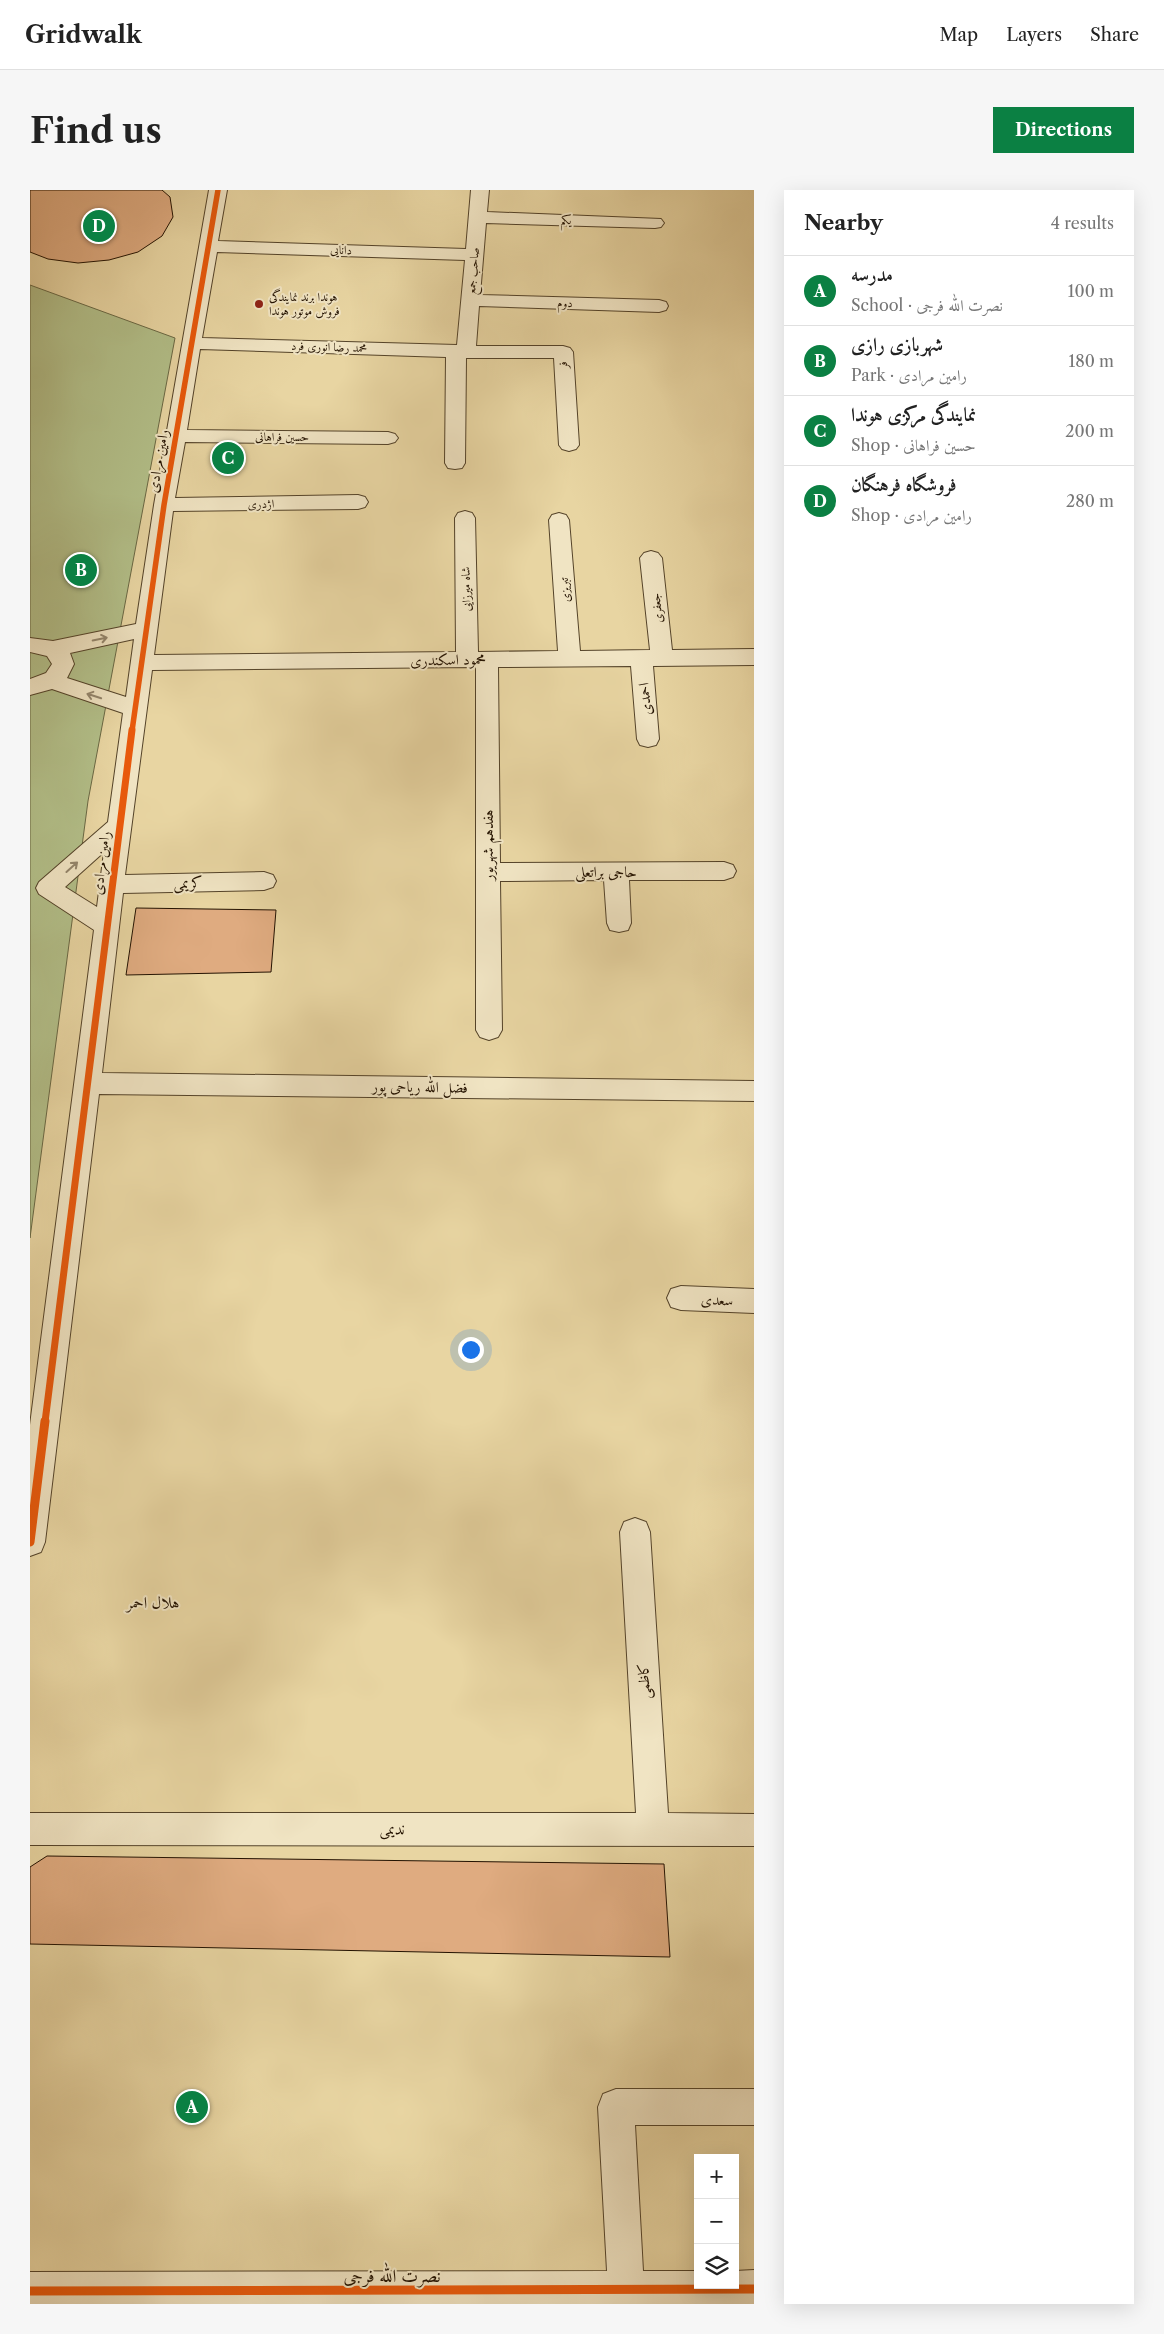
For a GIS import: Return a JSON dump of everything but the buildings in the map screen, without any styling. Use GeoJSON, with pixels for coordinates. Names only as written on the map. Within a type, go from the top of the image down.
{"type":"FeatureCollection","features":[{"type":"Feature","properties":{"kind":"street","name":"رامین مرادی"},"geometry":{"type":"LineString","coordinates":[[30,1542],[112,884],[142,663],[164,505],[218,190]]}},
{"type":"Feature","properties":{"kind":"street","name":"صاحب جمع"},"geometry":{"type":"LineString","coordinates":[[461,352],[471,300],[480,190]]}},
{"type":"Feature","properties":{"kind":"street","name":"یکم"},"geometry":{"type":"LineString","coordinates":[[478,217],[655,223]]}},
{"type":"Feature","properties":{"kind":"street","name":"دانایی"},"geometry":{"type":"LineString","coordinates":[[208,246],[474,255]]}},
{"type":"Feature","properties":{"kind":"street","name":"دوم"},"geometry":{"type":"LineString","coordinates":[[471,300],[659,306]]}},
{"type":"Feature","properties":{"kind":"street","name":"محمد رضا انوری فرد"},"geometry":{"type":"LineString","coordinates":[[192,343],[461,352]]}},
{"type":"Feature","properties":{"kind":"street","name":"فر"},"geometry":{"type":"LineString","coordinates":[[461,352],[562,352],[568,445]]}},
{"type":"Feature","properties":{"kind":"street"},"geometry":{"type":"LineString","coordinates":[[455,463],[461,352]]}},
{"type":"Feature","properties":{"kind":"street","name":"حسین فراهانی"},"geometry":{"type":"LineString","coordinates":[[176,436],[388,438]]}},
{"type":"Feature","properties":{"kind":"street","name":"اژدری"},"geometry":{"type":"LineString","coordinates":[[164,505],[358,502]]}},
{"type":"Feature","properties":{"kind":"street","name":"شاه میرزایی"},"geometry":{"type":"LineString","coordinates":[[466,518],[477,660]]}},
{"type":"Feature","properties":{"kind":"street","name":"تبریزی"},"geometry":{"type":"LineString","coordinates":[[559,520],[570,659]]}},
{"type":"Feature","properties":{"kind":"street","name":"جعفری"},"geometry":{"type":"LineString","coordinates":[[652,558],[652,658]]}},
{"type":"Feature","properties":{"kind":"street"},"geometry":{"type":"LineString","coordinates":[[53,649],[147,629]]}},
{"type":"Feature","properties":{"kind":"street"},"geometry":{"type":"LineString","coordinates":[[30,645],[42,645],[53,649],[61,656],[64,664],[61,673],[52,681],[41,686],[30,687]]}},
{"type":"Feature","properties":{"kind":"street","name":"محمود اسکندری"},"geometry":{"type":"LineString","coordinates":[[142,663],[754,657]]}},
{"type":"Feature","properties":{"kind":"street","name":"احمدی"},"geometry":{"type":"LineString","coordinates":[[648,740],[652,658]]}},
{"type":"Feature","properties":{"kind":"street","name":"هفدهم شهریور"},"geometry":{"type":"LineString","coordinates":[[477,660],[488,872],[490,1030]]}},
{"type":"Feature","properties":{"kind":"street"},"geometry":{"type":"LineString","coordinates":[[52,681],[136,709]]}},
{"type":"Feature","properties":{"kind":"street"},"geometry":{"type":"LineString","coordinates":[[107,926],[39,891],[120,824]]}},
{"type":"Feature","properties":{"kind":"street","name":"حاجی براتعلی"},"geometry":{"type":"LineString","coordinates":[[488,872],[724,871]]}},
{"type":"Feature","properties":{"kind":"street"},"geometry":{"type":"LineString","coordinates":[[616,872],[619,923]]}},
{"type":"Feature","properties":{"kind":"street","name":"کریمی"},"geometry":{"type":"LineString","coordinates":[[112,884],[264,881]]}},
{"type":"Feature","properties":{"kind":"street","name":"فضل الله ریاحی پور"},"geometry":{"type":"LineString","coordinates":[[87,1084],[754,1091]]}},
{"type":"Feature","properties":{"kind":"street","name":"سعدی"},"geometry":{"type":"LineString","coordinates":[[681,1298],[754,1301]]}},
{"type":"Feature","properties":{"kind":"street","name":"کاظمی"},"geometry":{"type":"LineString","coordinates":[[635,1532],[654,1830]]}},
{"type":"Feature","properties":{"kind":"street","name":"ندیمی"},"geometry":{"type":"LineString","coordinates":[[30,1829],[754,1830]]}},
{"type":"Feature","properties":{"kind":"street"},"geometry":{"type":"LineString","coordinates":[[626,2290],[616,2106],[754,2107]]}},
{"type":"Feature","properties":{"kind":"street","name":"نصرت الله فرجی"},"geometry":{"type":"LineString","coordinates":[[30,2291],[507,2297],[626,2290],[741,2294]]}},
{"type":"Feature","properties":{"kind":"green space"},"geometry":{"type":"Polygon","coordinates":[[[30,285],[175,338],[88,801],[30,1238],[30,285]]]}},
{"type":"Feature","properties":{"kind":"cycle path"},"geometry":{"type":"LineString","coordinates":[[30,1542],[125,781],[164,505],[218,190]]}},
{"type":"Feature","properties":{"kind":"cycle path"},"geometry":{"type":"LineString","coordinates":[[30,2291],[754,2289]]}},
{"type":"Feature","properties":{"kind":"place","name":"فروشگاه فرهنگان"},"geometry":{"type":"Point","coordinates":[99,226]}},
{"type":"Feature","properties":{"kind":"place","name":"هوندا برند نمایندگی فروش موتور هوندا"},"geometry":{"type":"Point","coordinates":[259,304]}},
{"type":"Feature","properties":{"kind":"place","name":"نمایندگی مرکزی هوندا"},"geometry":{"type":"Point","coordinates":[228,458]}},
{"type":"Feature","properties":{"kind":"place","name":"شهربازی رازی"},"geometry":{"type":"Point","coordinates":[81,570]}},
{"type":"Feature","properties":{"kind":"place","name":"مدرسه"},"geometry":{"type":"Point","coordinates":[192,2107]}},
{"type":"Feature","properties":{"kind":"district","name":"هلال احمر"},"geometry":{"type":"Point","coordinates":[153,1602]}}]}
